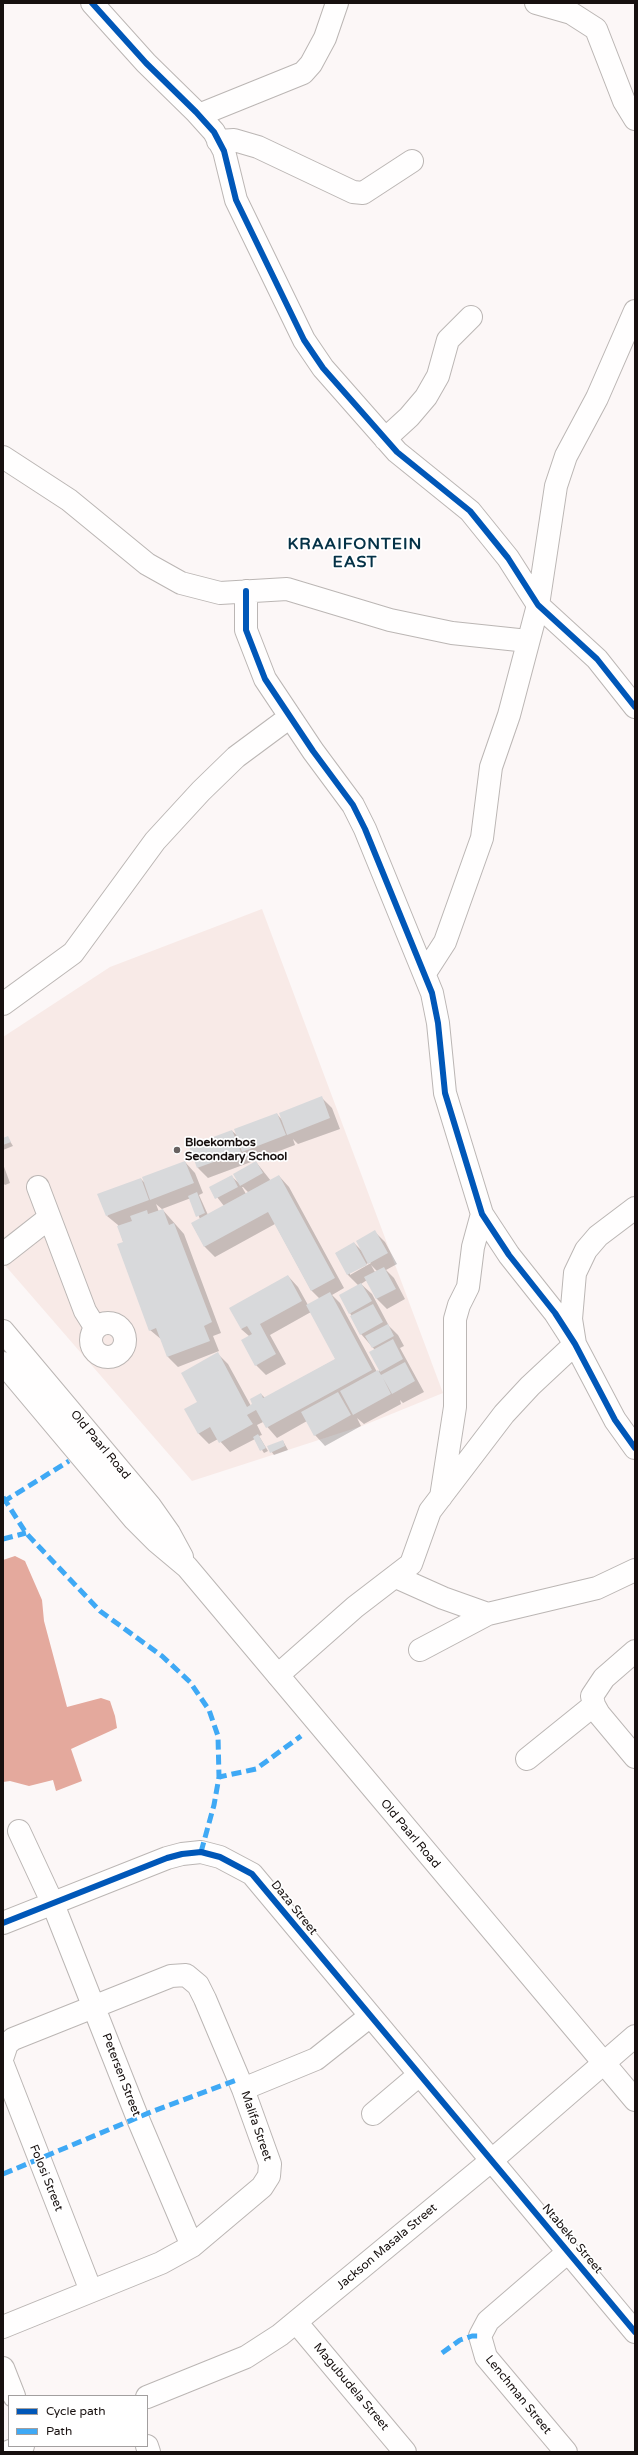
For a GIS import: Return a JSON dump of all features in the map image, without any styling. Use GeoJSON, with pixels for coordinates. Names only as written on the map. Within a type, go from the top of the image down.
{"type":"FeatureCollection","features":[{"type":"Feature","properties":{"kind":"street"},"geometry":{"type":"LineString","coordinates":[[92,3],[146,63],[199,115],[214,132],[224,152],[236,200],[304,340],[323,368],[397,452],[470,511],[508,558],[538,605],[597,660],[635,707]]}},
{"type":"Feature","properties":{"kind":"street"},"geometry":{"type":"LineString","coordinates":[[199,115],[302,73],[312,64],[326,38],[337,3]]}},
{"type":"Feature","properties":{"kind":"street"},"geometry":{"type":"LineString","coordinates":[[536,3],[571,13],[596,29],[624,101],[635,119]]}},
{"type":"Feature","properties":{"kind":"street"},"geometry":{"type":"LineString","coordinates":[[218,142],[234,140],[258,147],[353,192],[363,193],[412,161]]}},
{"type":"Feature","properties":{"kind":"street"},"geometry":{"type":"LineString","coordinates":[[425,973],[445,942],[482,838],[491,767],[509,715],[538,605],[549,518],[558,480],[566,456],[596,398],[635,311]]}},
{"type":"Feature","properties":{"kind":"street"},"geometry":{"type":"LineString","coordinates":[[385,439],[409,417],[426,397],[438,376],[448,340],[470,317]]}},
{"type":"Feature","properties":{"kind":"street"},"geometry":{"type":"LineString","coordinates":[[3,457],[69,500],[147,564],[181,583],[220,593],[287,589],[390,620],[452,633],[528,641]]}},
{"type":"Feature","properties":{"kind":"street"},"geometry":{"type":"LineString","coordinates":[[246,591],[246,630],[265,679],[356,811],[425,973],[432,993],[438,1023],[445,1093],[482,1214],[509,1255],[554,1313],[575,1344],[615,1420],[635,1448]]}},
{"type":"Feature","properties":{"kind":"street"},"geometry":{"type":"LineString","coordinates":[[3,1004],[73,953],[155,841],[201,790],[236,757],[290,717]]}},
{"type":"Feature","properties":{"kind":"street"},"geometry":{"type":"LineString","coordinates":[[38,1187],[85,1311],[95,1327]]}},
{"type":"Feature","properties":{"kind":"street"},"geometry":{"type":"LineString","coordinates":[[575,1344],[571,1318],[575,1273],[586,1250],[598,1236],[635,1208]]}},
{"type":"Feature","properties":{"kind":"street"},"geometry":{"type":"LineString","coordinates":[[441,1497],[455,1407],[455,1319],[459,1305],[468,1287],[473,1247],[482,1214]]}},
{"type":"Feature","properties":{"kind":"street"},"geometry":{"type":"LineString","coordinates":[[3,1254],[49,1218]]}},
{"type":"Feature","properties":{"kind":"street","name":"Old Paarl Road"},"geometry":{"type":"LineString","coordinates":[[3,1331],[150,1506],[170,1534],[187,1567]]}},
{"type":"Feature","properties":{"kind":"street"},"geometry":{"type":"LineString","coordinates":[[278,1675],[355,1606],[396,1577],[411,1564],[430,1511],[504,1414],[530,1386],[575,1344]]}},
{"type":"Feature","properties":{"kind":"street","name":"Old Paarl Road"},"geometry":{"type":"LineString","coordinates":[[3,1363],[134,1519],[156,1541],[187,1567],[635,2100]]}},
{"type":"Feature","properties":{"kind":"street"},"geometry":{"type":"LineString","coordinates":[[420,1650],[488,1614],[597,1588],[635,1570]]}},
{"type":"Feature","properties":{"kind":"street"},"geometry":{"type":"LineString","coordinates":[[396,1577],[443,1598],[488,1614]]}},
{"type":"Feature","properties":{"kind":"street"},"geometry":{"type":"LineString","coordinates":[[635,1651],[604,1678],[592,1696],[594,1705],[635,1757]]}},
{"type":"Feature","properties":{"kind":"street"},"geometry":{"type":"LineString","coordinates":[[527,1759],[594,1705]]}},
{"type":"Feature","properties":{"kind":"street","name":"Petersen Street"},"geometry":{"type":"LineString","coordinates":[[19,1831],[53,1904],[138,2119],[192,2246]]}},
{"type":"Feature","properties":{"kind":"street","name":"Daza Street"},"geometry":{"type":"LineString","coordinates":[[3,1923],[167,1858],[201,1852],[220,1857],[252,1874],[369,2017],[492,2160]]}},
{"type":"Feature","properties":{"kind":"street","name":"Malifa Street"},"geometry":{"type":"LineString","coordinates":[[3,2327],[160,2263],[192,2246],[262,2186],[269,2176],[270,2164],[265,2146],[243,2089],[202,1992],[192,1978],[186,1975],[171,1976],[94,2006]]}},
{"type":"Feature","properties":{"kind":"street"},"geometry":{"type":"LineString","coordinates":[[3,2056],[7,2044],[12,2039],[94,2006]]}},
{"type":"Feature","properties":{"kind":"street"},"geometry":{"type":"LineString","coordinates":[[243,2089],[316,2059],[369,2017]]}},
{"type":"Feature","properties":{"kind":"street","name":"Jackson Masala Street"},"geometry":{"type":"LineString","coordinates":[[148,2397],[246,2357],[296,2322],[492,2160],[635,2036]]}},
{"type":"Feature","properties":{"kind":"street","name":"Folosi Street"},"geometry":{"type":"LineString","coordinates":[[3,2065],[91,2291]]}},
{"type":"Feature","properties":{"kind":"street"},"geometry":{"type":"LineString","coordinates":[[373,2114],[419,2075]]}},
{"type":"Feature","properties":{"kind":"street","name":"Ntabeko Street"},"geometry":{"type":"LineString","coordinates":[[492,2160],[635,2332]]}},
{"type":"Feature","properties":{"kind":"street","name":"Lenchman Street"},"geometry":{"type":"LineString","coordinates":[[566,2452],[486,2357],[480,2336],[488,2321],[568,2252]]}},
{"type":"Feature","properties":{"kind":"street","name":"Magubudela Street"},"geometry":{"type":"LineString","coordinates":[[296,2322],[405,2452]]}},
{"type":"Feature","properties":{"kind":"street"},"geometry":{"type":"LineString","coordinates":[[3,2368],[14,2395]]}},
{"type":"Feature","properties":{"kind":"street"},"geometry":{"type":"LineString","coordinates":[[8,2452],[20,2447]]}},
{"type":"Feature","properties":{"kind":"shaded area","name":"Bloekombos Secondary School"},"geometry":{"type":"Polygon","coordinates":[[[262,909],[443,1393],[362,1426],[192,1481],[3,1263],[3,1037],[110,967],[262,909]]]}},
{"type":"Feature","properties":{"kind":"shaded area"},"geometry":{"type":"Polygon","coordinates":[[[15,1556],[25,1561],[42,1600],[44,1621],[67,1707],[101,1698],[110,1701],[115,1716],[117,1728],[71,1749],[82,1781],[56,1791],[53,1780],[29,1786],[10,1781],[3,1782],[3,1560],[15,1556]]]}},
{"type":"Feature","properties":{"kind":"building"},"geometry":{"type":"Polygon","coordinates":[[[322,1096],[330,1118],[287,1135],[279,1113],[322,1096]]]}},
{"type":"Feature","properties":{"kind":"building"},"geometry":{"type":"Polygon","coordinates":[[[277,1113],[286,1135],[242,1152],[234,1129],[277,1113]]]}},
{"type":"Feature","properties":{"kind":"building"},"geometry":{"type":"Polygon","coordinates":[[[232,1130],[241,1152],[197,1168],[189,1146],[232,1130]]]}},
{"type":"Feature","properties":{"kind":"building"},"geometry":{"type":"Polygon","coordinates":[[[8,1136],[11,1142],[3,1145],[3,1138],[8,1136]]]}},
{"type":"Feature","properties":{"kind":"building"},"geometry":{"type":"Polygon","coordinates":[[[185,1161],[194,1183],[150,1200],[142,1177],[185,1161]]]}},
{"type":"Feature","properties":{"kind":"building"},"geometry":{"type":"Polygon","coordinates":[[[256,1161],[263,1173],[240,1186],[233,1174],[256,1161]]]}},
{"type":"Feature","properties":{"kind":"building"},"geometry":{"type":"Polygon","coordinates":[[[232,1175],[238,1187],[215,1199],[209,1187],[232,1175]]]}},
{"type":"Feature","properties":{"kind":"building"},"geometry":{"type":"Polygon","coordinates":[[[279,1175],[335,1278],[311,1291],[268,1212],[204,1247],[191,1223],[279,1175]]]}},
{"type":"Feature","properties":{"kind":"building"},"geometry":{"type":"Polygon","coordinates":[[[141,1178],[149,1200],[106,1216],[97,1194],[141,1178]]]}},
{"type":"Feature","properties":{"kind":"building"},"geometry":{"type":"Polygon","coordinates":[[[197,1192],[205,1213],[196,1217],[188,1196],[197,1192]]]}},
{"type":"Feature","properties":{"kind":"building"},"geometry":{"type":"Polygon","coordinates":[[[163,1209],[169,1225],[174,1223],[212,1322],[204,1326],[210,1341],[167,1357],[156,1328],[149,1331],[117,1244],[123,1242],[117,1226],[132,1221],[130,1216],[147,1210],[148,1214],[163,1209]]]}},
{"type":"Feature","properties":{"kind":"building"},"geometry":{"type":"Polygon","coordinates":[[[375,1230],[388,1253],[368,1264],[356,1241],[375,1230]]]}},
{"type":"Feature","properties":{"kind":"building"},"geometry":{"type":"Polygon","coordinates":[[[354,1242],[367,1265],[347,1275],[335,1253],[354,1242]]]}},
{"type":"Feature","properties":{"kind":"building"},"geometry":{"type":"Polygon","coordinates":[[[384,1267],[396,1289],[376,1299],[364,1277],[384,1267]]]}},
{"type":"Feature","properties":{"kind":"building"},"geometry":{"type":"Polygon","coordinates":[[[288,1275],[302,1301],[260,1324],[276,1354],[255,1366],[241,1340],[252,1334],[247,1326],[241,1329],[229,1308],[288,1275]]]}},
{"type":"Feature","properties":{"kind":"building"},"geometry":{"type":"Polygon","coordinates":[[[361,1283],[372,1301],[349,1314],[339,1295],[361,1283]]]}},
{"type":"Feature","properties":{"kind":"building"},"geometry":{"type":"Polygon","coordinates":[[[330,1292],[372,1370],[266,1428],[256,1410],[247,1415],[253,1424],[219,1443],[210,1427],[198,1434],[184,1409],[197,1402],[181,1373],[218,1352],[247,1407],[252,1404],[250,1399],[261,1393],[263,1398],[335,1359],[306,1305],[330,1292]]]}},
{"type":"Feature","properties":{"kind":"building"},"geometry":{"type":"Polygon","coordinates":[[[373,1304],[383,1322],[360,1335],[350,1316],[373,1304]]]}},
{"type":"Feature","properties":{"kind":"building"},"geometry":{"type":"Polygon","coordinates":[[[388,1324],[394,1336],[372,1348],[365,1336],[388,1324]]]}},
{"type":"Feature","properties":{"kind":"building"},"geometry":{"type":"Polygon","coordinates":[[[393,1339],[403,1359],[380,1372],[369,1352],[393,1339]]]}},
{"type":"Feature","properties":{"kind":"building"},"geometry":{"type":"Polygon","coordinates":[[[405,1362],[415,1381],[392,1394],[383,1378],[391,1394],[353,1415],[340,1391],[378,1370],[381,1375],[405,1362]]]}},
{"type":"Feature","properties":{"kind":"building"},"geometry":{"type":"Polygon","coordinates":[[[338,1392],[351,1415],[314,1436],[301,1412],[338,1392]]]}},
{"type":"Feature","properties":{"kind":"building"},"geometry":{"type":"Polygon","coordinates":[[[258,1434],[266,1448],[260,1451],[253,1437],[258,1434]]]}},
{"type":"Feature","properties":{"kind":"building"},"geometry":{"type":"Polygon","coordinates":[[[283,1440],[285,1446],[270,1453],[267,1446],[283,1440]]]}},
{"type":"Feature","properties":{"kind":"marked path"},"geometry":{"type":"LineString","coordinates":[[3,1502],[69,1461]]}},
{"type":"Feature","properties":{"kind":"marked path"},"geometry":{"type":"LineString","coordinates":[[3,1497],[26,1533],[100,1611],[162,1656],[190,1682],[209,1710],[218,1736],[219,1777]]}},
{"type":"Feature","properties":{"kind":"marked path"},"geometry":{"type":"LineString","coordinates":[[3,1539],[26,1533]]}},
{"type":"Feature","properties":{"kind":"marked path"},"geometry":{"type":"LineString","coordinates":[[201,1852],[214,1805],[219,1777],[256,1769],[301,1736]]}},
{"type":"Feature","properties":{"kind":"marked path"},"geometry":{"type":"LineString","coordinates":[[3,2174],[151,2112],[239,2079]]}},
{"type":"Feature","properties":{"kind":"marked path"},"geometry":{"type":"LineString","coordinates":[[442,2353],[460,2340],[472,2336],[480,2336]]}},
{"type":"Feature","properties":{"kind":"cycle path"},"geometry":{"type":"LineString","coordinates":[[92,3],[146,63],[196,112],[214,132],[224,151],[236,200],[304,340],[323,368],[397,452],[470,511],[508,558],[538,605],[597,659],[635,707]]}},
{"type":"Feature","properties":{"kind":"cycle path"},"geometry":{"type":"LineString","coordinates":[[246,591],[246,630],[265,679],[313,751],[353,805],[365,829],[432,993],[438,1023],[445,1093],[482,1214],[509,1255],[555,1313],[575,1344],[615,1420],[635,1448]]}},
{"type":"Feature","properties":{"kind":"cycle path"},"geometry":{"type":"LineString","coordinates":[[3,1923],[167,1858],[182,1854],[201,1852],[220,1857],[252,1874],[635,2332]]}},
{"type":"Feature","properties":{"kind":"place","name":"Bloekombos Secondary School"},"geometry":{"type":"Point","coordinates":[177,1150]}},
{"type":"Feature","properties":{"kind":"district","name":"KRAAIFONTEIN EAST"},"geometry":{"type":"Point","coordinates":[355,554]}}]}
